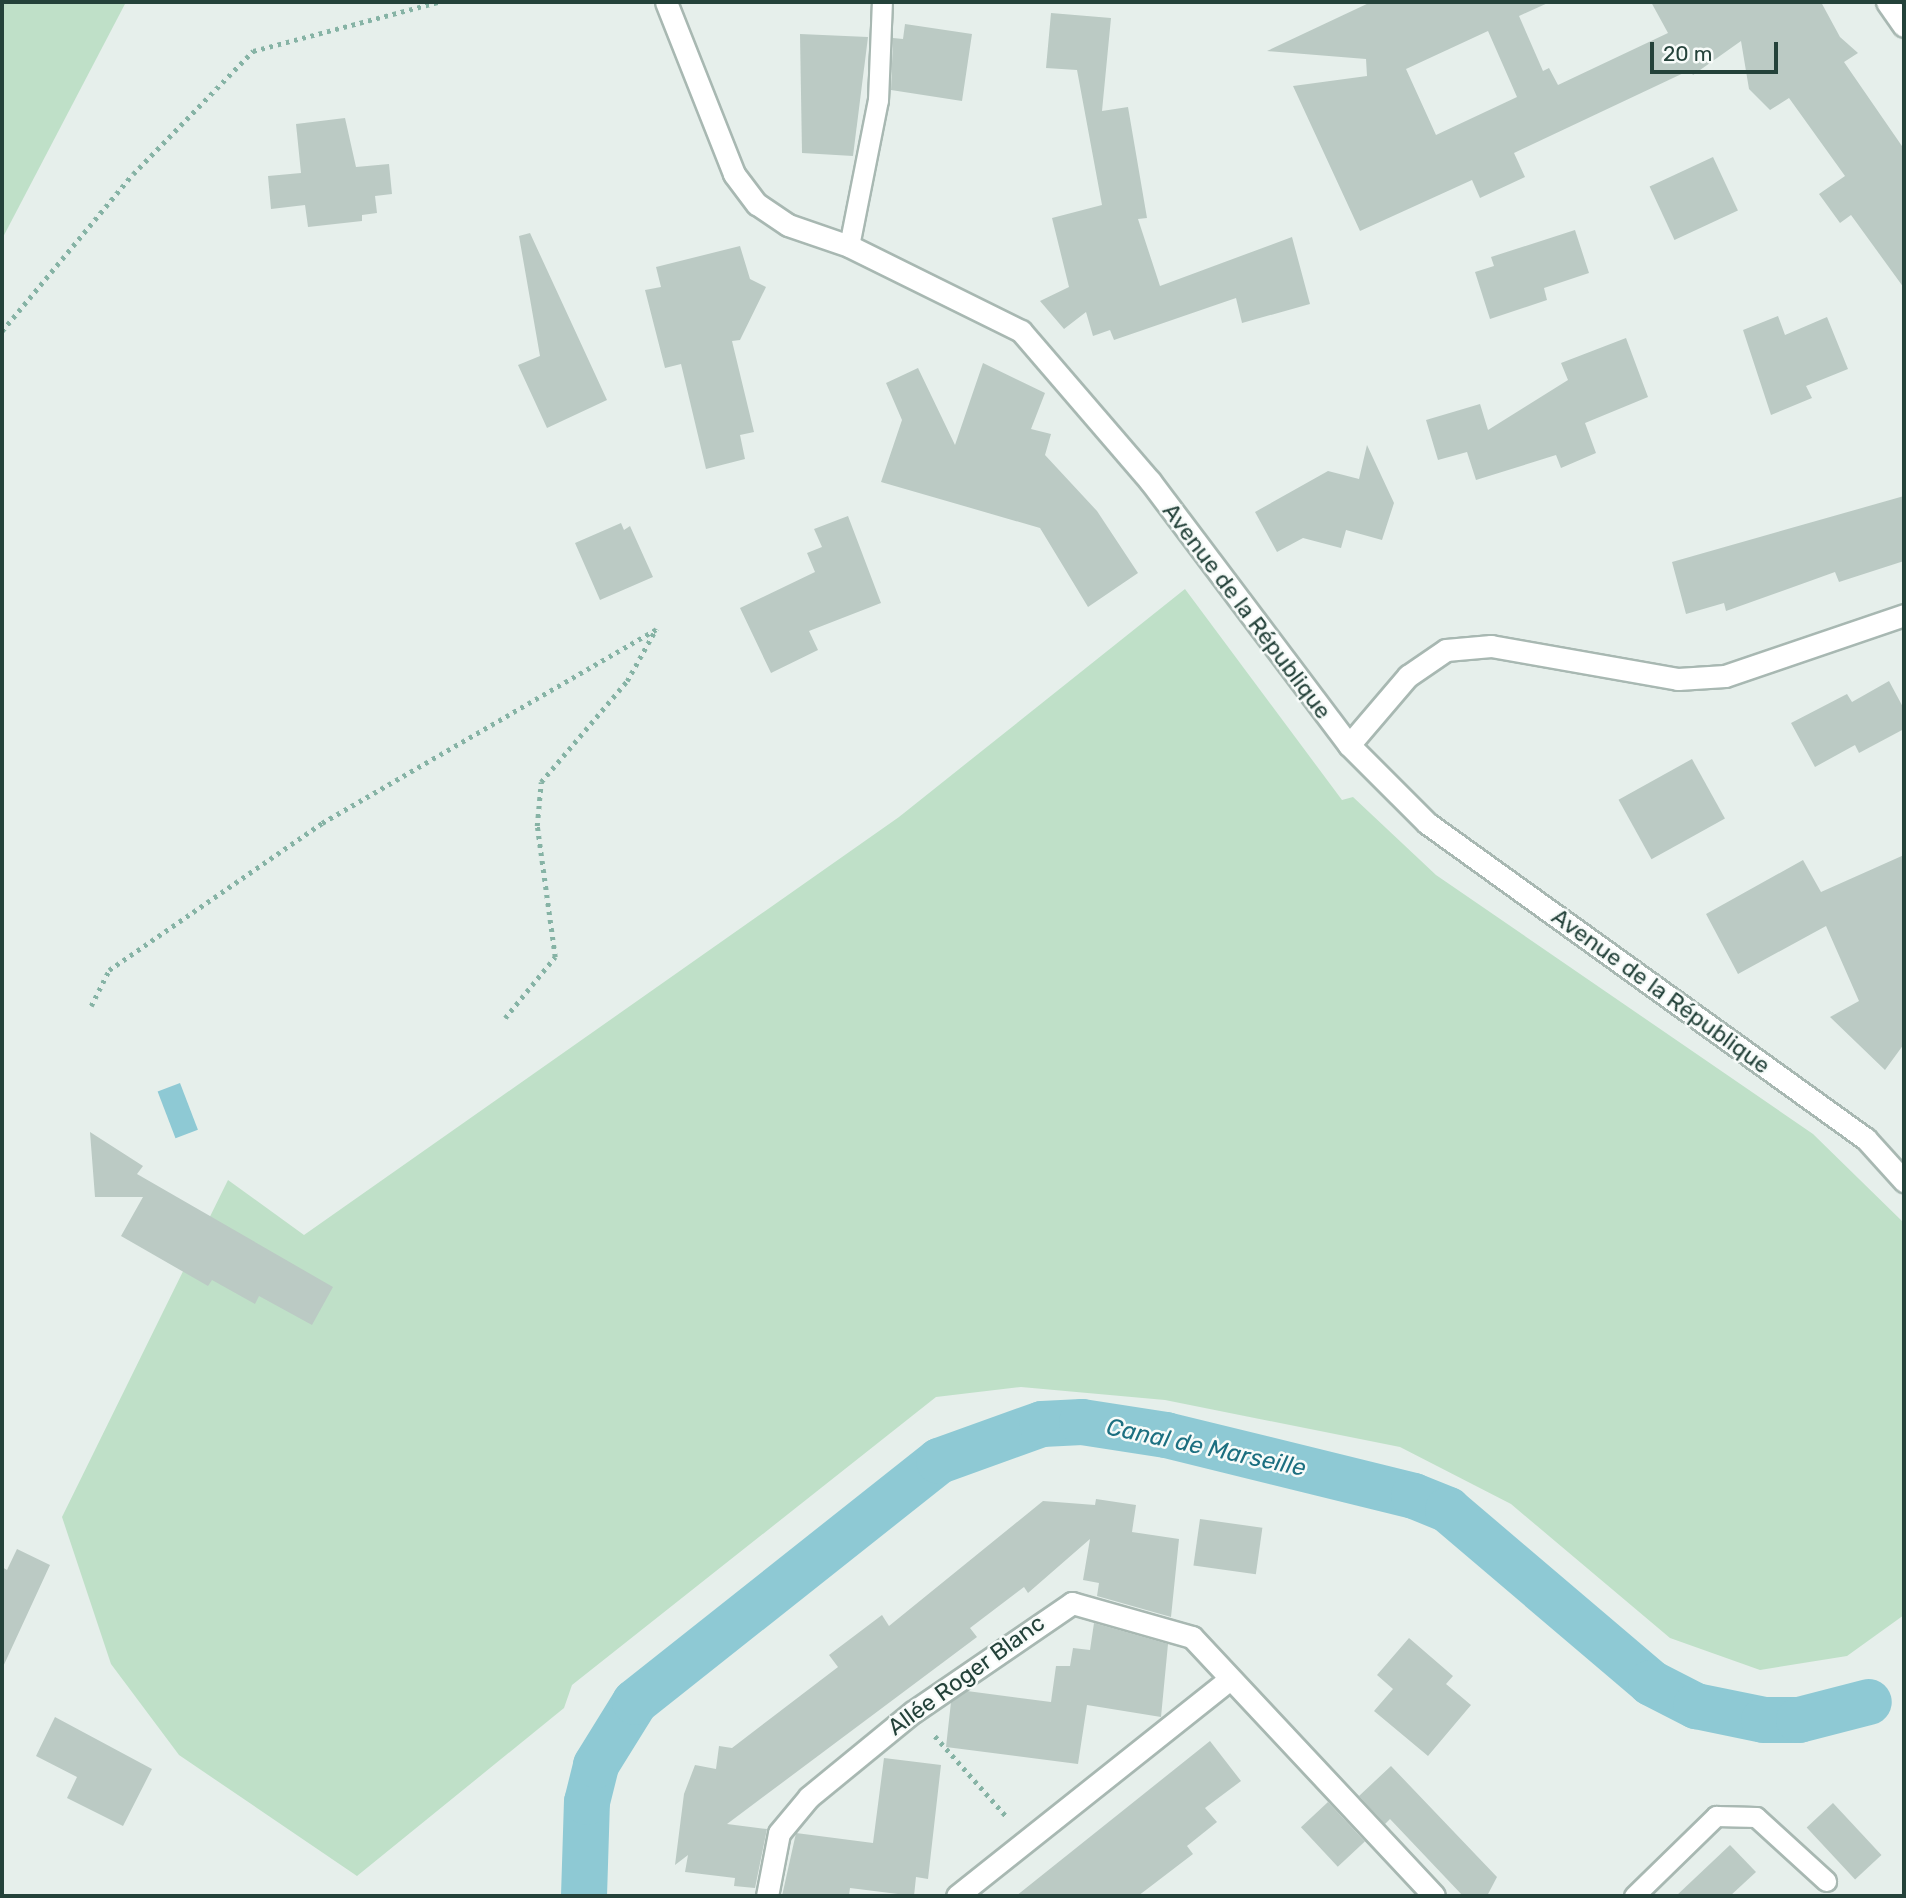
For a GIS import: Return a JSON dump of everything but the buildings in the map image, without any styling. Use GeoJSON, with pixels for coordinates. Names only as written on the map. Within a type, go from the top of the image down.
{"type":"FeatureCollection","features":[{"type":"Feature","properties":{"kind":"street","name":"Avenue de la République"},"geometry":{"type":"LineString","coordinates":[[666,2],[734,174],[757,204],[788,225],[849,246],[1021,331],[1150,481],[1349,745],[1427,823],[1866,1139],[1904,1181]]}},
{"type":"Feature","properties":{"kind":"street"},"geometry":{"type":"LineString","coordinates":[[1887,2],[1904,26]]}},
{"type":"Feature","properties":{"kind":"street"},"geometry":{"type":"LineString","coordinates":[[1349,745],[1408,676],[1446,650],[1491,646],[1678,679],[1725,676],[1904,615]]}},
{"type":"Feature","properties":{"kind":"street","name":"Allée Roger Blanc"},"geometry":{"type":"LineString","coordinates":[[767,1896],[779,1833],[809,1797],[913,1712],[1072,1603],[1192,1637],[1434,1896]]}},
{"type":"Feature","properties":{"kind":"street"},"geometry":{"type":"LineString","coordinates":[[957,1896],[1230,1679]]}},
{"type":"Feature","properties":{"kind":"lane"},"geometry":{"type":"LineString","coordinates":[[849,246],[878,100],[882,2]]}},
{"type":"Feature","properties":{"kind":"lane"},"geometry":{"type":"LineString","coordinates":[[1633,1896],[1716,1815],[1756,1817],[1826,1881]]}},
{"type":"Feature","properties":{"kind":"path"},"geometry":{"type":"LineString","coordinates":[[2,331],[133,174],[253,51],[438,2]]}},
{"type":"Feature","properties":{"kind":"path"},"geometry":{"type":"LineString","coordinates":[[91,1006],[109,970],[322,823],[657,629],[627,681],[541,782],[537,826],[555,957],[505,1018]]}},
{"type":"Feature","properties":{"kind":"path"},"geometry":{"type":"LineString","coordinates":[[913,1712],[1026,1839]]}},
{"type":"Feature","properties":{"kind":"green space"},"geometry":{"type":"Polygon","coordinates":[[[2,2],[126,2],[2,239],[2,2]]]}},
{"type":"Feature","properties":{"kind":"green space"},"geometry":{"type":"Polygon","coordinates":[[[1185,589],[1342,800],[1353,797],[1436,875],[1813,1134],[1904,1223],[1904,1615],[1847,1656],[1760,1670],[1670,1638],[1511,1504],[1400,1447],[1165,1400],[1021,1387],[936,1397],[572,1685],[564,1708],[357,1876],[179,1755],[111,1664],[62,1517],[228,1180],[304,1235],[899,817],[1185,589]]]}},
{"type":"Feature","properties":{"kind":"water"},"geometry":{"type":"Polygon","coordinates":[[[180,1083],[198,1130],[176,1138],[158,1092],[180,1083]]]}},
{"type":"Feature","properties":{"kind":"waterway","name":"Canal de Marseille"},"geometry":{"type":"LineString","coordinates":[[584,1896],[587,1802],[596,1765],[635,1702],[939,1461],[1042,1424],[1082,1422],[1166,1435],[1414,1496],[1448,1510],[1651,1683],[1696,1706],[1764,1720],[1799,1720],[1869,1702]]}}]}
